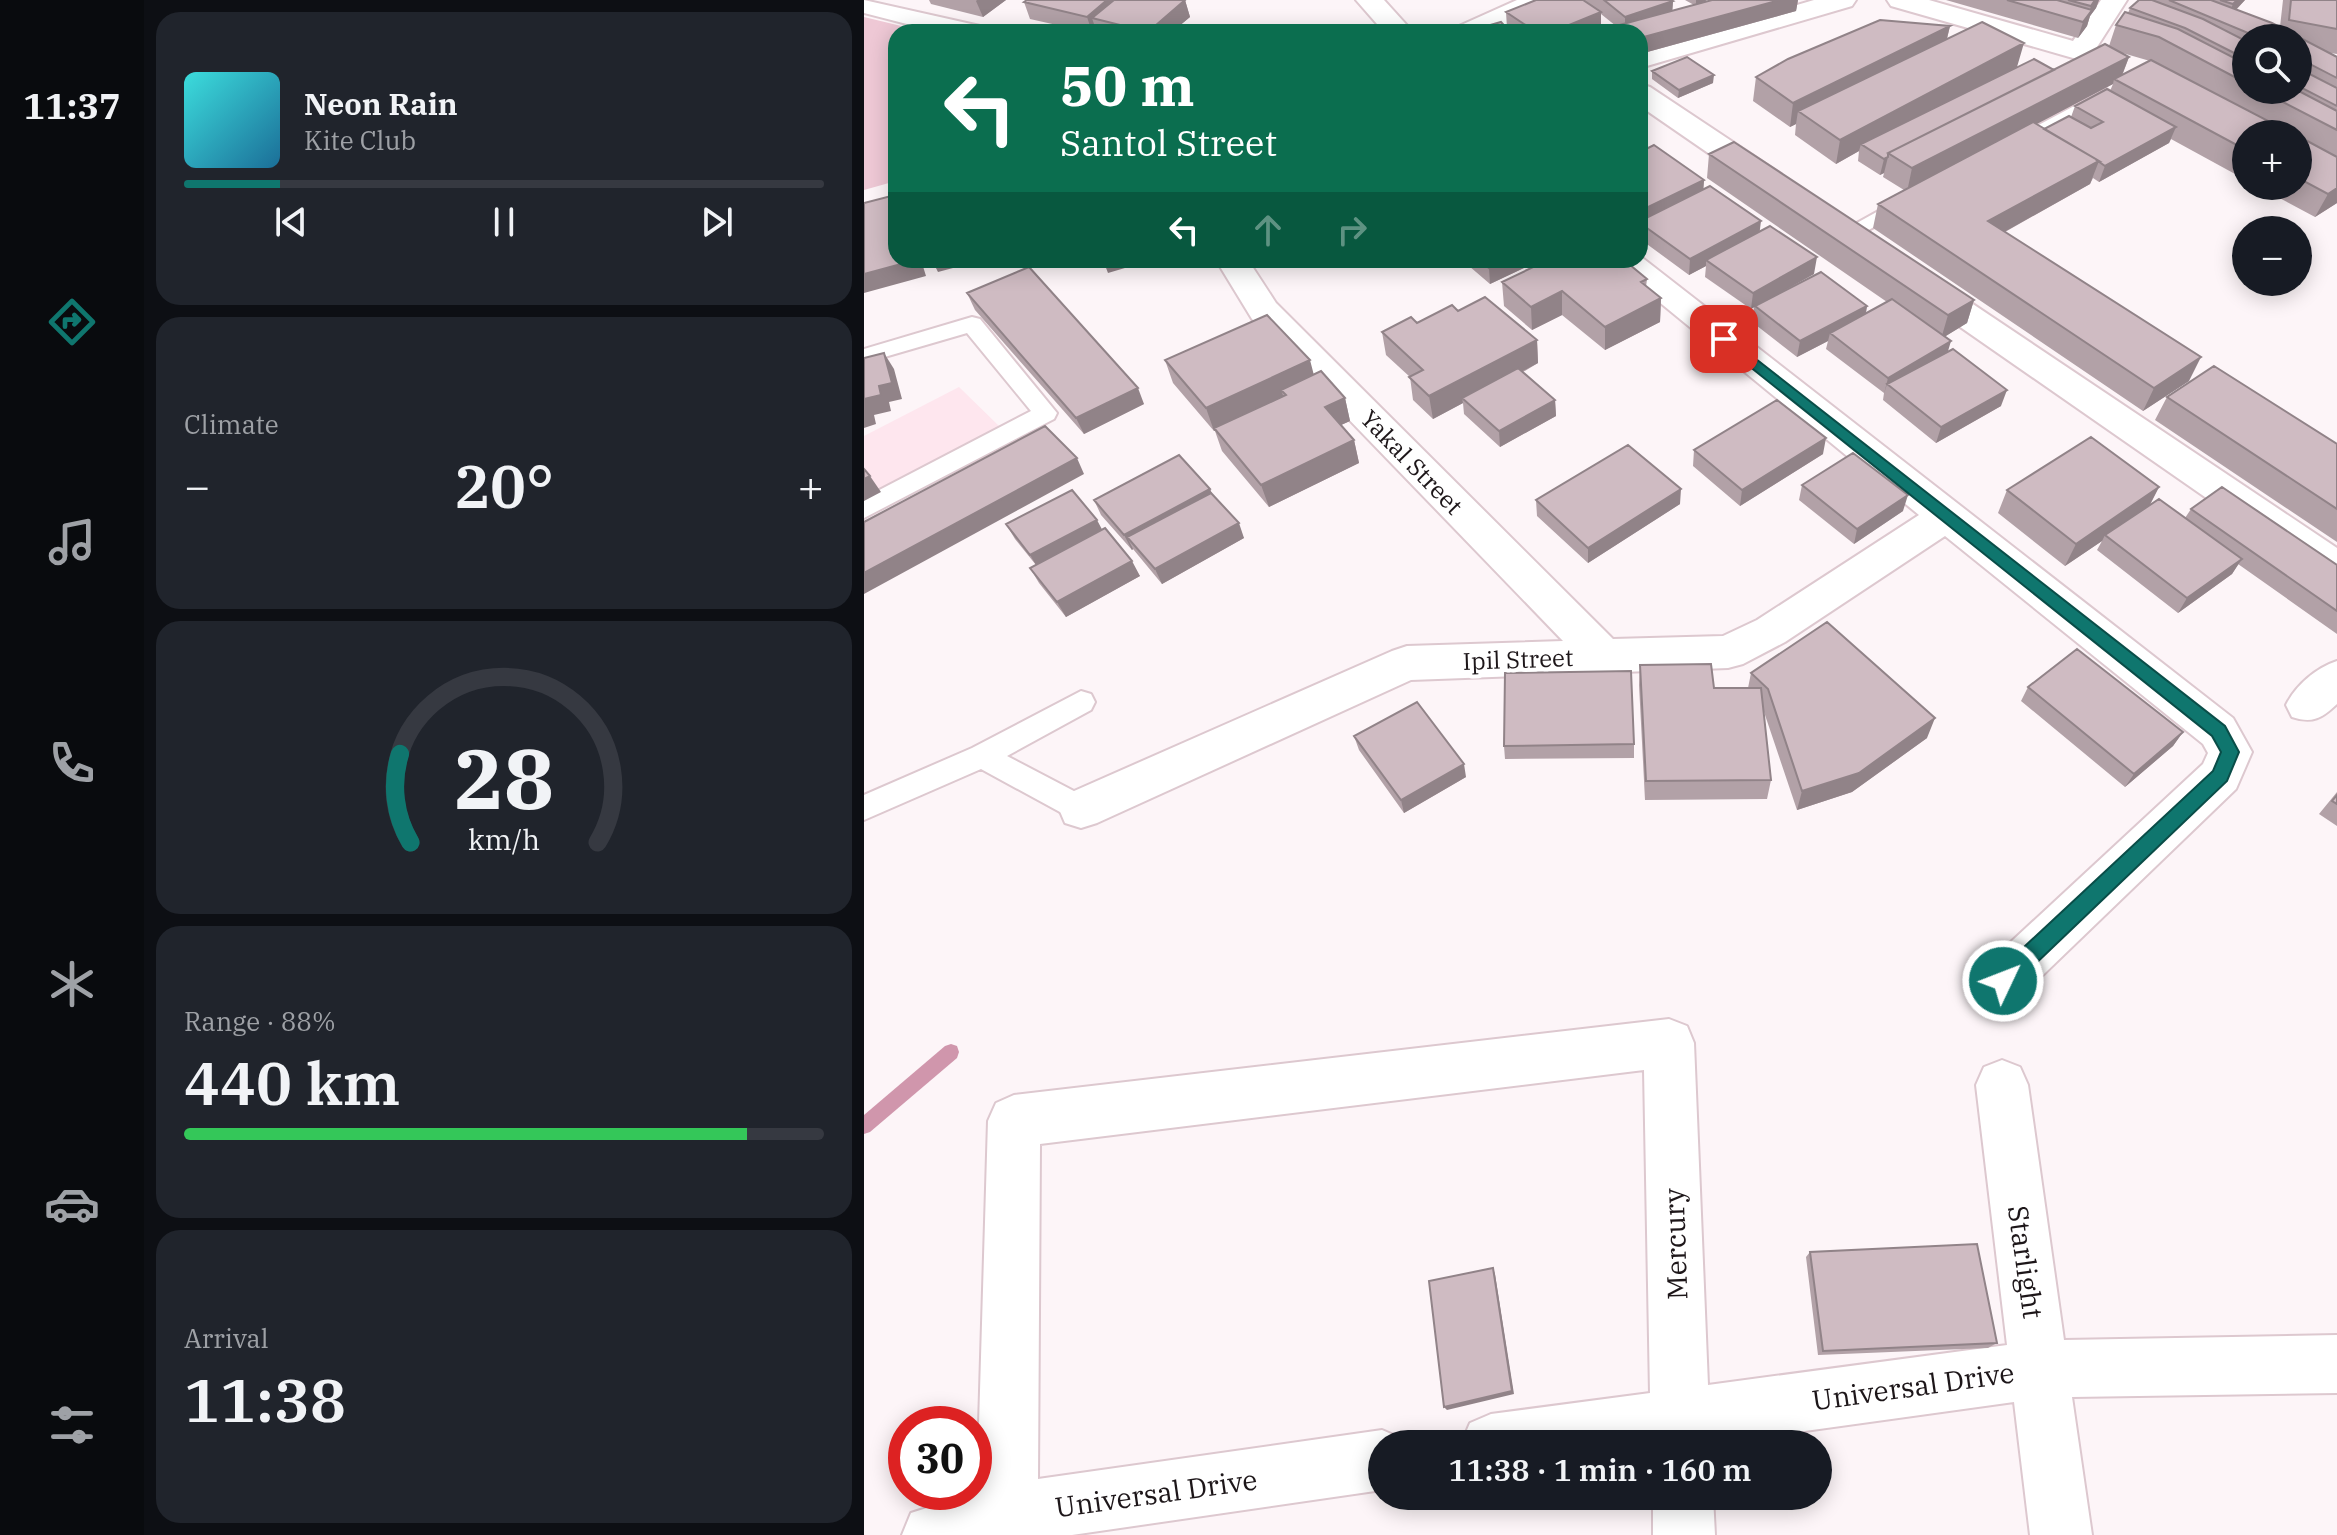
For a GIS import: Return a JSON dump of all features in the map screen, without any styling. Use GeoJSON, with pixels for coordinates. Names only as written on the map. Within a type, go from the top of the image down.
{"type":"FeatureCollection","features":[{"type":"Feature","properties":{"kind":"street"},"geometry":{"type":"LineString","coordinates":[[1369,0],[1392,24]]}},
{"type":"Feature","properties":{"kind":"street"},"geometry":{"type":"LineString","coordinates":[[1486,24],[1539,0]]}},
{"type":"Feature","properties":{"kind":"street"},"geometry":{"type":"LineString","coordinates":[[1648,58],[1843,0]]}},
{"type":"Feature","properties":{"kind":"street"},"geometry":{"type":"LineString","coordinates":[[1900,0],[2086,54],[2107,7]]}},
{"type":"Feature","properties":{"kind":"street"},"geometry":{"type":"LineString","coordinates":[[864,5],[939,24]]}},
{"type":"Feature","properties":{"kind":"street"},"geometry":{"type":"LineString","coordinates":[[1648,98],[2337,568]]}},
{"type":"Feature","properties":{"kind":"street","name":"Yakal Street"},"geometry":{"type":"LineString","coordinates":[[1237,268],[1264,311],[1602,655]]}},
{"type":"Feature","properties":{"kind":"street"},"geometry":{"type":"LineString","coordinates":[[1634,268],[2218,731],[2230,752],[2220,776],[2003,981]]}},
{"type":"Feature","properties":{"kind":"street","name":"Ipil Street"},"geometry":{"type":"LineString","coordinates":[[1081,809],[1407,663],[1728,652],[1771,631],[1948,515]]}},
{"type":"Feature","properties":{"kind":"street","name":"Mercury"},"geometry":{"type":"LineString","coordinates":[[1007,1514],[1014,1121],[1669,1043],[1681,1430]]}},
{"type":"Feature","properties":{"kind":"street","name":"Starlight"},"geometry":{"type":"LineString","coordinates":[[2002,1085],[2061,1535]]}},
{"type":"Feature","properties":{"kind":"street","name":"Universal Drive"},"geometry":{"type":"LineString","coordinates":[[1681,1430],[2041,1369],[2337,1364]]}},
{"type":"Feature","properties":{"kind":"street","name":"Universal Drive"},"geometry":{"type":"LineString","coordinates":[[933,1535],[1007,1514],[1368,1462]]}},
{"type":"Feature","properties":{"kind":"street"},"geometry":{"type":"LineString","coordinates":[[1683,1510],[1684,1535]]}},
{"type":"Feature","properties":{"kind":"lane"},"geometry":{"type":"LineString","coordinates":[[1996,153],[2118,87]]}},
{"type":"Feature","properties":{"kind":"lane"},"geometry":{"type":"LineString","coordinates":[[1847,234],[1928,190]]}},
{"type":"Feature","properties":{"kind":"lane"},"geometry":{"type":"LineString","coordinates":[[864,356],[972,324],[1046,413],[864,509]]}},
{"type":"Feature","properties":{"kind":"lane"},"geometry":{"type":"LineString","coordinates":[[864,808],[982,756],[1081,702]]}},
{"type":"Feature","properties":{"kind":"lane"},"geometry":{"type":"LineString","coordinates":[[982,756],[1081,809]]}},
{"type":"Feature","properties":{"kind":"shaded area"},"geometry":{"type":"Polygon","coordinates":[[[864,17],[893,24],[888,24],[888,183],[864,190],[864,17]]]}},
{"type":"Feature","properties":{"kind":"shaded area"},"geometry":{"type":"Polygon","coordinates":[[[959,387],[1001,428],[881,492],[864,473],[864,436],[959,387]]]}},
{"type":"Feature","properties":{"kind":"building"},"geometry":{"type":"Polygon","coordinates":[[[1107,0],[1087,17],[1024,2],[1107,0]]]}},
{"type":"Feature","properties":{"kind":"building"},"geometry":{"type":"Polygon","coordinates":[[[1114,0],[1185,0],[1157,24],[1116,24],[1092,18],[1114,0]]]}},
{"type":"Feature","properties":{"kind":"building"},"geometry":{"type":"Polygon","coordinates":[[[1536,0],[1583,0],[1601,12],[1572,24],[1524,24],[1506,12],[1536,0]]]}},
{"type":"Feature","properties":{"kind":"building"},"geometry":{"type":"Polygon","coordinates":[[[1604,0],[1671,0],[1673,1],[1625,17],[1604,0]]]}},
{"type":"Feature","properties":{"kind":"building"},"geometry":{"type":"Polygon","coordinates":[[[1712,0],[1780,0],[1648,36],[1648,24],[1623,24],[1712,0]]]}},
{"type":"Feature","properties":{"kind":"building"},"geometry":{"type":"Polygon","coordinates":[[[2007,0],[2057,0],[2092,10],[2083,22],[2007,0]]]}},
{"type":"Feature","properties":{"kind":"building"},"geometry":{"type":"Polygon","coordinates":[[[2068,0],[2095,0],[2091,6],[2068,0]]]}},
{"type":"Feature","properties":{"kind":"building"},"geometry":{"type":"Polygon","coordinates":[[[2139,0],[2152,0],[2203,19],[2232,34],[2232,52],[2185,28],[2130,8],[2139,0]]]}},
{"type":"Feature","properties":{"kind":"building"},"geometry":{"type":"Polygon","coordinates":[[[2169,0],[2211,0],[2274,24],[2232,26],[2169,0]]]}},
{"type":"Feature","properties":{"kind":"building"},"geometry":{"type":"Polygon","coordinates":[[[2291,0],[2337,0],[2337,29],[2289,20],[2291,0]]]}},
{"type":"Feature","properties":{"kind":"building"},"geometry":{"type":"Polygon","coordinates":[[[2125,12],[2178,29],[2232,57],[2232,76],[2159,37],[2116,25],[2125,12]]]}},
{"type":"Feature","properties":{"kind":"building"},"geometry":{"type":"Polygon","coordinates":[[[1880,20],[1950,26],[1793,103],[1756,77],[1788,59],[1880,20]]]}},
{"type":"Feature","properties":{"kind":"building"},"geometry":{"type":"Polygon","coordinates":[[[1982,22],[2024,43],[1840,140],[1798,111],[1982,22]]]}},
{"type":"Feature","properties":{"kind":"building"},"geometry":{"type":"Polygon","coordinates":[[[2105,44],[2129,57],[1912,168],[1888,153],[2105,44]]]}},
{"type":"Feature","properties":{"kind":"building"},"geometry":{"type":"Polygon","coordinates":[[[2312,44],[2337,57],[2337,78],[2312,65],[2312,44]]]}},
{"type":"Feature","properties":{"kind":"building"},"geometry":{"type":"Polygon","coordinates":[[[1687,57],[1714,75],[1679,90],[1652,71],[1687,57]]]}},
{"type":"Feature","properties":{"kind":"building"},"geometry":{"type":"Polygon","coordinates":[[[2034,59],[2054,70],[1888,153],[1884,159],[1861,144],[2034,59]]]}},
{"type":"Feature","properties":{"kind":"building"},"geometry":{"type":"Polygon","coordinates":[[[2151,60],[2266,120],[2232,120],[2232,142],[2114,79],[2151,60]]]}},
{"type":"Feature","properties":{"kind":"building"},"geometry":{"type":"Polygon","coordinates":[[[2312,75],[2337,88],[2337,106],[2312,93],[2312,75]]]}},
{"type":"Feature","properties":{"kind":"building"},"geometry":{"type":"Polygon","coordinates":[[[2107,89],[2176,127],[2105,166],[2044,129],[2069,116],[2091,128],[2103,122],[2075,106],[2107,89]]]}},
{"type":"Feature","properties":{"kind":"building"},"geometry":{"type":"Polygon","coordinates":[[[2312,98],[2337,111],[2337,130],[2287,104],[2312,104],[2312,98]]]}},
{"type":"Feature","properties":{"kind":"building"},"geometry":{"type":"Polygon","coordinates":[[[2033,122],[2099,161],[1988,221],[2201,357],[2154,388],[1878,204],[2033,122]]]}},
{"type":"Feature","properties":{"kind":"building"},"geometry":{"type":"Polygon","coordinates":[[[1734,142],[1974,300],[1948,315],[1709,154],[1734,142]]]}},
{"type":"Feature","properties":{"kind":"building"},"geometry":{"type":"Polygon","coordinates":[[[2312,144],[2337,157],[2337,188],[2328,194],[2312,185],[2312,144]]]}},
{"type":"Feature","properties":{"kind":"building"},"geometry":{"type":"Polygon","coordinates":[[[1654,145],[1704,180],[1648,207],[1648,148],[1654,145]]]}},
{"type":"Feature","properties":{"kind":"building"},"geometry":{"type":"Polygon","coordinates":[[[1710,186],[1761,221],[1690,259],[1648,229],[1648,217],[1710,186]]]}},
{"type":"Feature","properties":{"kind":"building"},"geometry":{"type":"Polygon","coordinates":[[[888,197],[888,268],[864,274],[864,203],[888,197]]]}},
{"type":"Feature","properties":{"kind":"building"},"geometry":{"type":"Polygon","coordinates":[[[1770,226],[1817,257],[1753,293],[1706,260],[1770,226]]]}},
{"type":"Feature","properties":{"kind":"building"},"geometry":{"type":"Polygon","coordinates":[[[1030,268],[1138,388],[1076,418],[967,293],[1030,268]]]}},
{"type":"Feature","properties":{"kind":"building"},"geometry":{"type":"Polygon","coordinates":[[[1531,268],[1634,268],[1647,279],[1641,282],[1661,298],[1605,327],[1562,291],[1531,307],[1502,282],[1531,268]]]}},
{"type":"Feature","properties":{"kind":"building"},"geometry":{"type":"Polygon","coordinates":[[[1821,272],[1867,306],[1800,341],[1755,306],[1821,272]]]}},
{"type":"Feature","properties":{"kind":"building"},"geometry":{"type":"Polygon","coordinates":[[[1485,297],[1537,340],[1429,396],[1409,377],[1423,370],[1382,332],[1411,317],[1417,323],[1452,305],[1458,311],[1485,297]]]}},
{"type":"Feature","properties":{"kind":"building"},"geometry":{"type":"Polygon","coordinates":[[[1892,299],[1951,341],[1888,378],[1830,333],[1892,299]]]}},
{"type":"Feature","properties":{"kind":"building"},"geometry":{"type":"Polygon","coordinates":[[[1267,315],[1310,360],[1206,408],[1165,360],[1267,315]]]}},
{"type":"Feature","properties":{"kind":"building"},"geometry":{"type":"Polygon","coordinates":[[[1953,349],[2007,390],[1941,427],[1887,384],[1953,349]]]}},
{"type":"Feature","properties":{"kind":"building"},"geometry":{"type":"Polygon","coordinates":[[[884,353],[892,383],[879,386],[881,395],[864,399],[864,358],[884,353]]]}},
{"type":"Feature","properties":{"kind":"building"},"geometry":{"type":"Polygon","coordinates":[[[2214,366],[2337,444],[2337,509],[2167,397],[2214,366]]]}},
{"type":"Feature","properties":{"kind":"building"},"geometry":{"type":"Polygon","coordinates":[[[1518,368],[1555,400],[1499,431],[1462,398],[1518,368]]]}},
{"type":"Feature","properties":{"kind":"building"},"geometry":{"type":"Polygon","coordinates":[[[1321,371],[1345,398],[1325,407],[1354,440],[1261,485],[1214,428],[1286,395],[1281,390],[1321,371]]]}},
{"type":"Feature","properties":{"kind":"building"},"geometry":{"type":"Polygon","coordinates":[[[1777,400],[1826,438],[1742,490],[1694,450],[1777,400]]]}},
{"type":"Feature","properties":{"kind":"building"},"geometry":{"type":"Polygon","coordinates":[[[1045,426],[1077,458],[864,573],[864,522],[1045,426]]]}},
{"type":"Feature","properties":{"kind":"building"},"geometry":{"type":"Polygon","coordinates":[[[2091,437],[2159,487],[2076,544],[2007,490],[2091,437]]]}},
{"type":"Feature","properties":{"kind":"building"},"geometry":{"type":"Polygon","coordinates":[[[1628,445],[1681,489],[1588,548],[1536,500],[1628,445]]]}},
{"type":"Feature","properties":{"kind":"building"},"geometry":{"type":"Polygon","coordinates":[[[1853,453],[1908,495],[1857,529],[1802,485],[1853,453]]]}},
{"type":"Feature","properties":{"kind":"building"},"geometry":{"type":"Polygon","coordinates":[[[1179,455],[1210,489],[1124,535],[1094,500],[1179,455]]]}},
{"type":"Feature","properties":{"kind":"building"},"geometry":{"type":"Polygon","coordinates":[[[2222,487],[2337,565],[2337,611],[2191,509],[2222,487]]]}},
{"type":"Feature","properties":{"kind":"building"},"geometry":{"type":"Polygon","coordinates":[[[1072,490],[1097,520],[1030,555],[1006,524],[1072,490]]]}},
{"type":"Feature","properties":{"kind":"building"},"geometry":{"type":"Polygon","coordinates":[[[1211,493],[1239,523],[1155,569],[1127,537],[1211,493]]]}},
{"type":"Feature","properties":{"kind":"building"},"geometry":{"type":"Polygon","coordinates":[[[2159,499],[2242,559],[2187,598],[2105,535],[2159,499]]]}},
{"type":"Feature","properties":{"kind":"building"},"geometry":{"type":"Polygon","coordinates":[[[1105,528],[1132,561],[1057,602],[1030,568],[1105,528]]]}},
{"type":"Feature","properties":{"kind":"building"},"geometry":{"type":"Polygon","coordinates":[[[1827,622],[1935,718],[1859,773],[1802,791],[1768,689],[1751,673],[1827,622]]]}},
{"type":"Feature","properties":{"kind":"building"},"geometry":{"type":"Polygon","coordinates":[[[2077,649],[2183,732],[2134,774],[2028,687],[2077,649]]]}},
{"type":"Feature","properties":{"kind":"building"},"geometry":{"type":"Polygon","coordinates":[[[1711,664],[1714,688],[1761,688],[1771,780],[1646,781],[1640,665],[1711,664]]]}},
{"type":"Feature","properties":{"kind":"building"},"geometry":{"type":"Polygon","coordinates":[[[1631,671],[1634,744],[1504,746],[1505,673],[1631,671]]]}},
{"type":"Feature","properties":{"kind":"building"},"geometry":{"type":"Polygon","coordinates":[[[1417,702],[1464,764],[1401,800],[1354,736],[1417,702]]]}},
{"type":"Feature","properties":{"kind":"building"},"geometry":{"type":"Polygon","coordinates":[[[1977,1244],[1997,1343],[1823,1351],[1810,1252],[1977,1244]]]}},
{"type":"Feature","properties":{"kind":"building"},"geometry":{"type":"Polygon","coordinates":[[[1493,1268],[1512,1391],[1444,1407],[1429,1281],[1493,1268]]]}},
{"type":"Feature","properties":{"kind":"waterway"},"geometry":{"type":"LineString","coordinates":[[864,1126],[951,1052]]}},
{"type":"Feature","properties":{"kind":"route"},"geometry":{"type":"LineString","coordinates":[[1724,339],[2218,731],[2230,752],[2220,776],[2003,981]]}}]}
